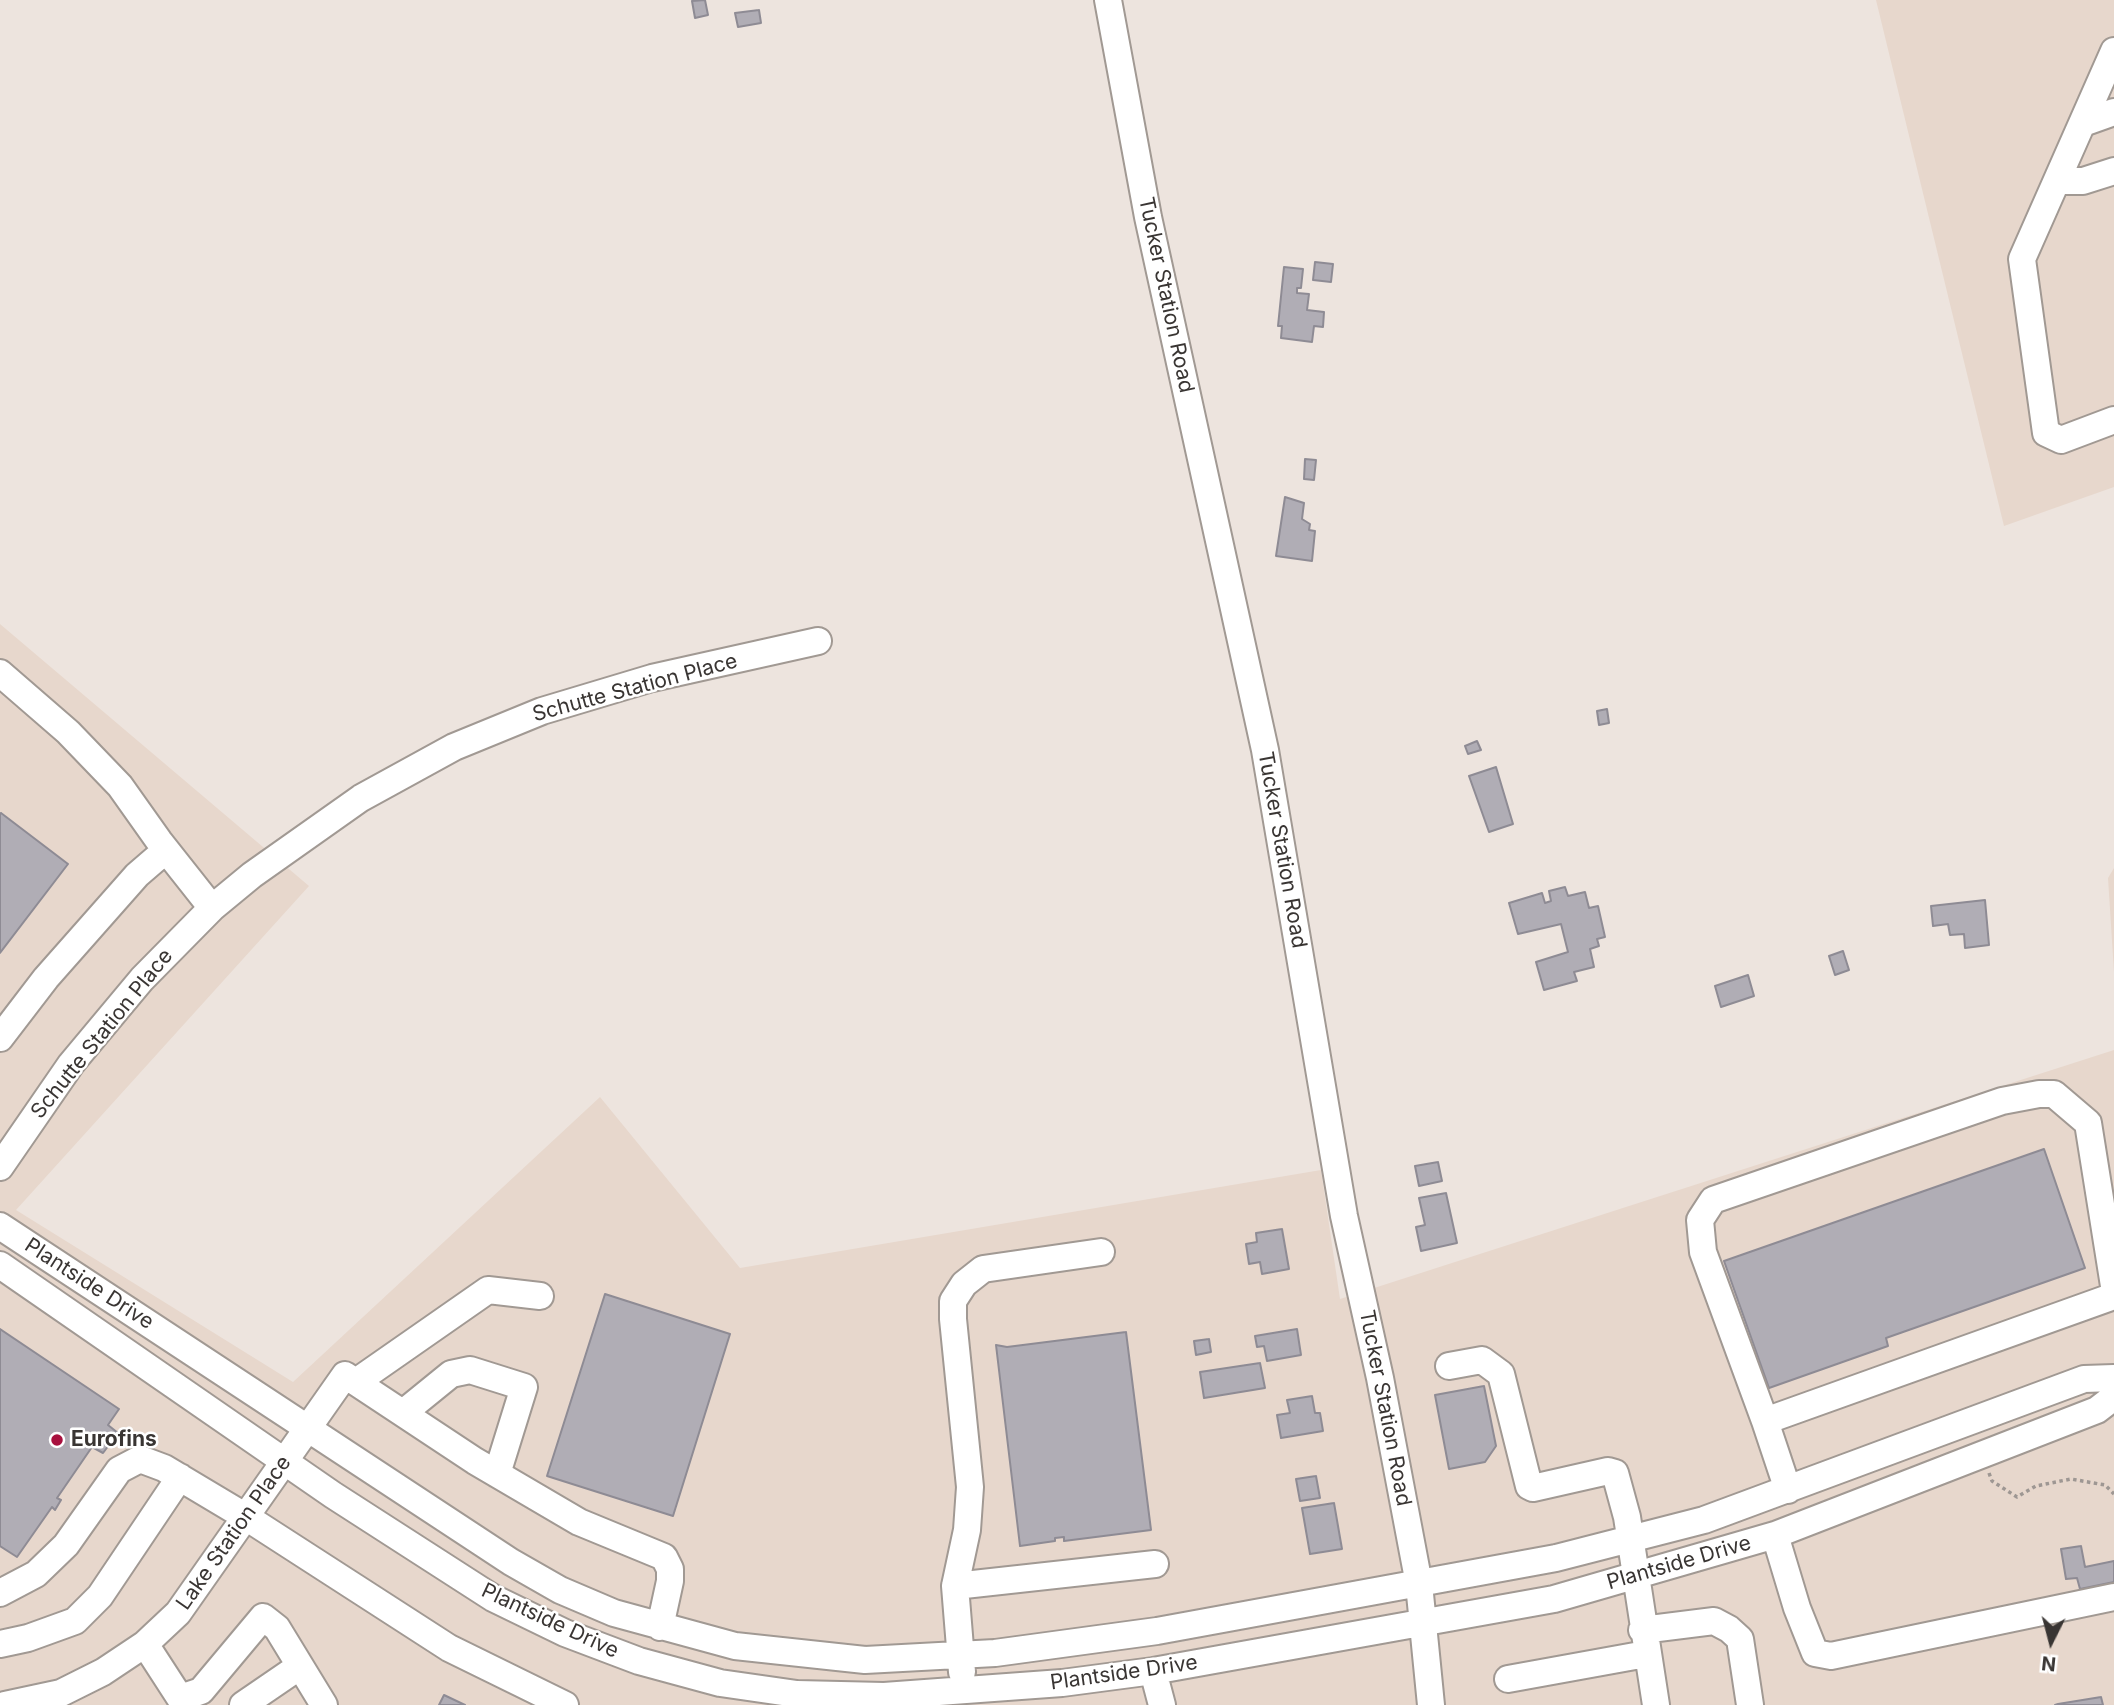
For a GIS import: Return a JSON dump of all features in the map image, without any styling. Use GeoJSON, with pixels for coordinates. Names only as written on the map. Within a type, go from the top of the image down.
{"type":"FeatureCollection","features":[{"type":"Feature","properties":{"kind":"street","name":"Tucker Station Road"},"geometry":{"type":"LineString","coordinates":[[1108,0],[1148,217],[1265,750],[1344,1216],[1380,1378],[1419,1584],[1431,1705]]}},
{"type":"Feature","properties":{"kind":"street"},"geometry":{"type":"LineString","coordinates":[[2114,51],[2022,259],[2046,433],[2061,440],[2114,420]]}},
{"type":"Feature","properties":{"kind":"street"},"geometry":{"type":"LineString","coordinates":[[2083,123],[2114,112]]}},
{"type":"Feature","properties":{"kind":"street"},"geometry":{"type":"LineString","coordinates":[[2057,181],[2083,181],[2114,171]]}},
{"type":"Feature","properties":{"kind":"street","name":"Schutte Station Place"},"geometry":{"type":"LineString","coordinates":[[0,1167],[71,1064],[142,978],[212,908],[360,798],[454,747],[542,710],[639,682],[818,641]]}},
{"type":"Feature","properties":{"kind":"street"},"geometry":{"type":"LineString","coordinates":[[0,673],[68,732],[120,786],[212,908]]}},
{"type":"Feature","properties":{"kind":"street"},"geometry":{"type":"LineString","coordinates":[[0,1038],[46,978],[110,905],[137,875],[166,850]]}},
{"type":"Feature","properties":{"kind":"street"},"geometry":{"type":"LineString","coordinates":[[1788,1490],[1703,1252],[1700,1220],[1713,1200],[2002,1101],[2054,1094],[2088,1123],[2114,1286]]}},
{"type":"Feature","properties":{"kind":"street","name":"Plantside Drive"},"geometry":{"type":"LineString","coordinates":[[0,1226],[548,1583],[614,1613],[735,1646],[865,1660],[960,1654],[1157,1631],[1419,1584],[1631,1540],[1704,1520],[2084,1379],[2114,1378]]}},
{"type":"Feature","properties":{"kind":"street"},"geometry":{"type":"LineString","coordinates":[[963,1698],[955,1586],[967,1530],[970,1487],[953,1301],[964,1283],[983,1269],[1101,1252]]}},
{"type":"Feature","properties":{"kind":"street","name":"Plantside Drive"},"geometry":{"type":"LineString","coordinates":[[0,1265],[284,1461],[493,1598],[565,1633],[639,1661],[720,1683],[797,1694],[963,1698],[1153,1671],[1554,1599],[1775,1535],[2097,1410],[2114,1397]]}},
{"type":"Feature","properties":{"kind":"street"},"geometry":{"type":"LineString","coordinates":[[540,1296],[488,1290],[356,1382],[497,1474],[579,1522],[664,1557],[670,1569],[670,1581],[660,1627]]}},
{"type":"Feature","properties":{"kind":"street"},"geometry":{"type":"LineString","coordinates":[[1765,1421],[2114,1296]]}},
{"type":"Feature","properties":{"kind":"street"},"geometry":{"type":"LineString","coordinates":[[1449,1366],[1482,1360],[1501,1374],[1529,1486],[1533,1488],[1608,1471],[1615,1473],[1631,1540],[1649,1704]]}},
{"type":"Feature","properties":{"kind":"street"},"geometry":{"type":"LineString","coordinates":[[402,1413],[451,1374],[470,1370],[524,1387],[497,1474]]}},
{"type":"Feature","properties":{"kind":"street","name":"Lake Station Place"},"geometry":{"type":"LineString","coordinates":[[13,1704],[61,1693],[103,1672],[145,1644],[178,1613],[345,1375],[356,1382]]}},
{"type":"Feature","properties":{"kind":"street"},"geometry":{"type":"LineString","coordinates":[[1896,1449],[1910,1482]]}},
{"type":"Feature","properties":{"kind":"street"},"geometry":{"type":"LineString","coordinates":[[0,1593],[36,1574],[66,1545],[119,1470],[140,1459],[180,1477],[246,1517],[449,1648],[565,1705]]}},
{"type":"Feature","properties":{"kind":"street"},"geometry":{"type":"LineString","coordinates":[[0,1644],[28,1638],[75,1621],[100,1596],[180,1477]]}},
{"type":"Feature","properties":{"kind":"street"},"geometry":{"type":"LineString","coordinates":[[1775,1535],[1797,1608],[1815,1653],[1831,1656],[2114,1597]]}},
{"type":"Feature","properties":{"kind":"street"},"geometry":{"type":"LineString","coordinates":[[955,1586],[1155,1564]]}},
{"type":"Feature","properties":{"kind":"street"},"geometry":{"type":"LineString","coordinates":[[145,1644],[180,1698],[206,1698],[263,1617],[277,1628],[324,1705]]}},
{"type":"Feature","properties":{"kind":"street"},"geometry":{"type":"LineString","coordinates":[[1508,1679],[1714,1621],[1740,1639],[1750,1705]]}},
{"type":"Feature","properties":{"kind":"street"},"geometry":{"type":"LineString","coordinates":[[243,1705],[300,1666]]}},
{"type":"Feature","properties":{"kind":"street"},"geometry":{"type":"LineString","coordinates":[[1153,1671],[1162,1705]]}},
{"type":"Feature","properties":{"kind":"path"},"geometry":{"type":"LineString","coordinates":[[1988,1471],[1992,1481],[2017,1497],[2036,1486],[2071,1479],[2105,1485],[2114,1493]]}},
{"type":"Feature","properties":{"kind":"shaded area"},"geometry":{"type":"Polygon","coordinates":[[[1876,0],[2114,0],[2114,487],[2004,526],[1876,0]]]}},
{"type":"Feature","properties":{"kind":"shaded area"},"geometry":{"type":"Polygon","coordinates":[[[0,624],[309,886],[16,1210],[293,1382],[600,1097],[740,1268],[1321,1170],[1340,1299],[2114,1050],[2114,1705],[0,1705],[0,624]]]}},
{"type":"Feature","properties":{"kind":"shaded area"},"geometry":{"type":"Polygon","coordinates":[[[2114,868],[2114,972],[2108,878],[2114,868]]]}},
{"type":"Feature","properties":{"kind":"building"},"geometry":{"type":"Polygon","coordinates":[[[705,0],[708,15],[695,18],[692,1],[705,0]]]}},
{"type":"Feature","properties":{"kind":"building"},"geometry":{"type":"Polygon","coordinates":[[[759,10],[761,23],[738,27],[735,13],[759,10]]]}},
{"type":"Feature","properties":{"kind":"building"},"geometry":{"type":"Polygon","coordinates":[[[1315,262],[1333,264],[1331,282],[1313,280],[1315,262]]]}},
{"type":"Feature","properties":{"kind":"building"},"geometry":{"type":"Polygon","coordinates":[[[1284,267],[1303,269],[1301,288],[1297,288],[1297,293],[1309,294],[1307,310],[1324,312],[1323,327],[1314,326],[1312,342],[1281,338],[1282,326],[1278,326],[1284,267]]]}},
{"type":"Feature","properties":{"kind":"building"},"geometry":{"type":"Polygon","coordinates":[[[1305,459],[1316,460],[1314,480],[1304,479],[1305,459]]]}},
{"type":"Feature","properties":{"kind":"building"},"geometry":{"type":"Polygon","coordinates":[[[1285,497],[1304,503],[1302,519],[1310,524],[1309,530],[1315,531],[1312,561],[1276,556],[1285,497]]]}},
{"type":"Feature","properties":{"kind":"building"},"geometry":{"type":"Polygon","coordinates":[[[1607,709],[1609,723],[1599,725],[1597,711],[1607,709]]]}},
{"type":"Feature","properties":{"kind":"building"},"geometry":{"type":"Polygon","coordinates":[[[1477,741],[1481,750],[1468,754],[1465,746],[1477,741]]]}},
{"type":"Feature","properties":{"kind":"building"},"geometry":{"type":"Polygon","coordinates":[[[1496,767],[1513,824],[1489,832],[1469,776],[1496,767]]]}},
{"type":"Feature","properties":{"kind":"building"},"geometry":{"type":"Polygon","coordinates":[[[0,814],[68,864],[0,953],[0,814]]]}},
{"type":"Feature","properties":{"kind":"building"},"geometry":{"type":"Polygon","coordinates":[[[1565,887],[1568,896],[1585,892],[1589,908],[1598,906],[1605,937],[1597,939],[1599,946],[1590,949],[1594,967],[1574,972],[1577,981],[1544,990],[1536,962],[1568,952],[1561,924],[1518,934],[1509,903],[1542,893],[1545,903],[1551,901],[1549,891],[1565,887]]]}},
{"type":"Feature","properties":{"kind":"building"},"geometry":{"type":"Polygon","coordinates":[[[1985,900],[1989,945],[1965,948],[1964,934],[1950,935],[1948,924],[1933,926],[1931,906],[1985,900]]]}},
{"type":"Feature","properties":{"kind":"building"},"geometry":{"type":"Polygon","coordinates":[[[1843,951],[1849,970],[1835,975],[1829,956],[1843,951]]]}},
{"type":"Feature","properties":{"kind":"building"},"geometry":{"type":"Polygon","coordinates":[[[1748,975],[1754,996],[1721,1007],[1715,986],[1748,975]]]}},
{"type":"Feature","properties":{"kind":"building"},"geometry":{"type":"Polygon","coordinates":[[[2044,1149],[2085,1268],[1886,1338],[1888,1346],[1769,1388],[1724,1261],[2044,1149]]]}},
{"type":"Feature","properties":{"kind":"building"},"geometry":{"type":"Polygon","coordinates":[[[1438,1162],[1442,1181],[1419,1186],[1415,1166],[1438,1162]]]}},
{"type":"Feature","properties":{"kind":"building"},"geometry":{"type":"Polygon","coordinates":[[[1446,1193],[1457,1243],[1421,1251],[1416,1227],[1425,1225],[1419,1198],[1446,1193]]]}},
{"type":"Feature","properties":{"kind":"building"},"geometry":{"type":"Polygon","coordinates":[[[1282,1229],[1289,1269],[1262,1274],[1260,1262],[1249,1264],[1246,1244],[1257,1242],[1256,1233],[1282,1229]]]}},
{"type":"Feature","properties":{"kind":"building"},"geometry":{"type":"Polygon","coordinates":[[[605,1294],[730,1334],[673,1516],[547,1476],[605,1294]]]}},
{"type":"Feature","properties":{"kind":"building","name":"Eurofins"},"geometry":{"type":"Polygon","coordinates":[[[0,1329],[119,1409],[108,1425],[118,1433],[103,1453],[92,1447],[57,1498],[61,1500],[55,1510],[52,1507],[17,1557],[0,1546],[0,1329]]]}},
{"type":"Feature","properties":{"kind":"building"},"geometry":{"type":"Polygon","coordinates":[[[1297,1329],[1301,1355],[1267,1361],[1264,1346],[1257,1347],[1255,1336],[1297,1329]]]}},
{"type":"Feature","properties":{"kind":"building"},"geometry":{"type":"Polygon","coordinates":[[[1126,1332],[1151,1530],[1064,1541],[1064,1537],[1055,1538],[1055,1541],[1020,1546],[996,1345],[1007,1347],[1126,1332]]]}},
{"type":"Feature","properties":{"kind":"building"},"geometry":{"type":"Polygon","coordinates":[[[1209,1339],[1211,1352],[1196,1355],[1194,1341],[1209,1339]]]}},
{"type":"Feature","properties":{"kind":"building"},"geometry":{"type":"Polygon","coordinates":[[[1260,1363],[1265,1388],[1204,1398],[1200,1372],[1260,1363]]]}},
{"type":"Feature","properties":{"kind":"building"},"geometry":{"type":"Polygon","coordinates":[[[1484,1386],[1496,1446],[1485,1462],[1449,1469],[1435,1395],[1484,1386]]]}},
{"type":"Feature","properties":{"kind":"building"},"geometry":{"type":"Polygon","coordinates":[[[1312,1396],[1315,1413],[1320,1413],[1323,1431],[1281,1438],[1277,1415],[1290,1413],[1287,1400],[1312,1396]]]}},
{"type":"Feature","properties":{"kind":"building"},"geometry":{"type":"Polygon","coordinates":[[[1316,1476],[1320,1498],[1300,1501],[1296,1479],[1316,1476]]]}},
{"type":"Feature","properties":{"kind":"building"},"geometry":{"type":"Polygon","coordinates":[[[1334,1503],[1342,1549],[1310,1554],[1302,1508],[1334,1503]]]}},
{"type":"Feature","properties":{"kind":"building"},"geometry":{"type":"Polygon","coordinates":[[[2081,1546],[2085,1567],[2114,1561],[2114,1582],[2080,1589],[2077,1578],[2066,1579],[2061,1549],[2081,1546]]]}},
{"type":"Feature","properties":{"kind":"building"},"geometry":{"type":"Polygon","coordinates":[[[444,1695],[465,1705],[439,1705],[444,1695]]]}},
{"type":"Feature","properties":{"kind":"building"},"geometry":{"type":"Polygon","coordinates":[[[2101,1697],[2103,1705],[2055,1705],[2058,1704],[2101,1697]]]}},
{"type":"Feature","properties":{"kind":"place","name":"Eurofins"},"geometry":{"type":"Point","coordinates":[57,1440]}}]}
